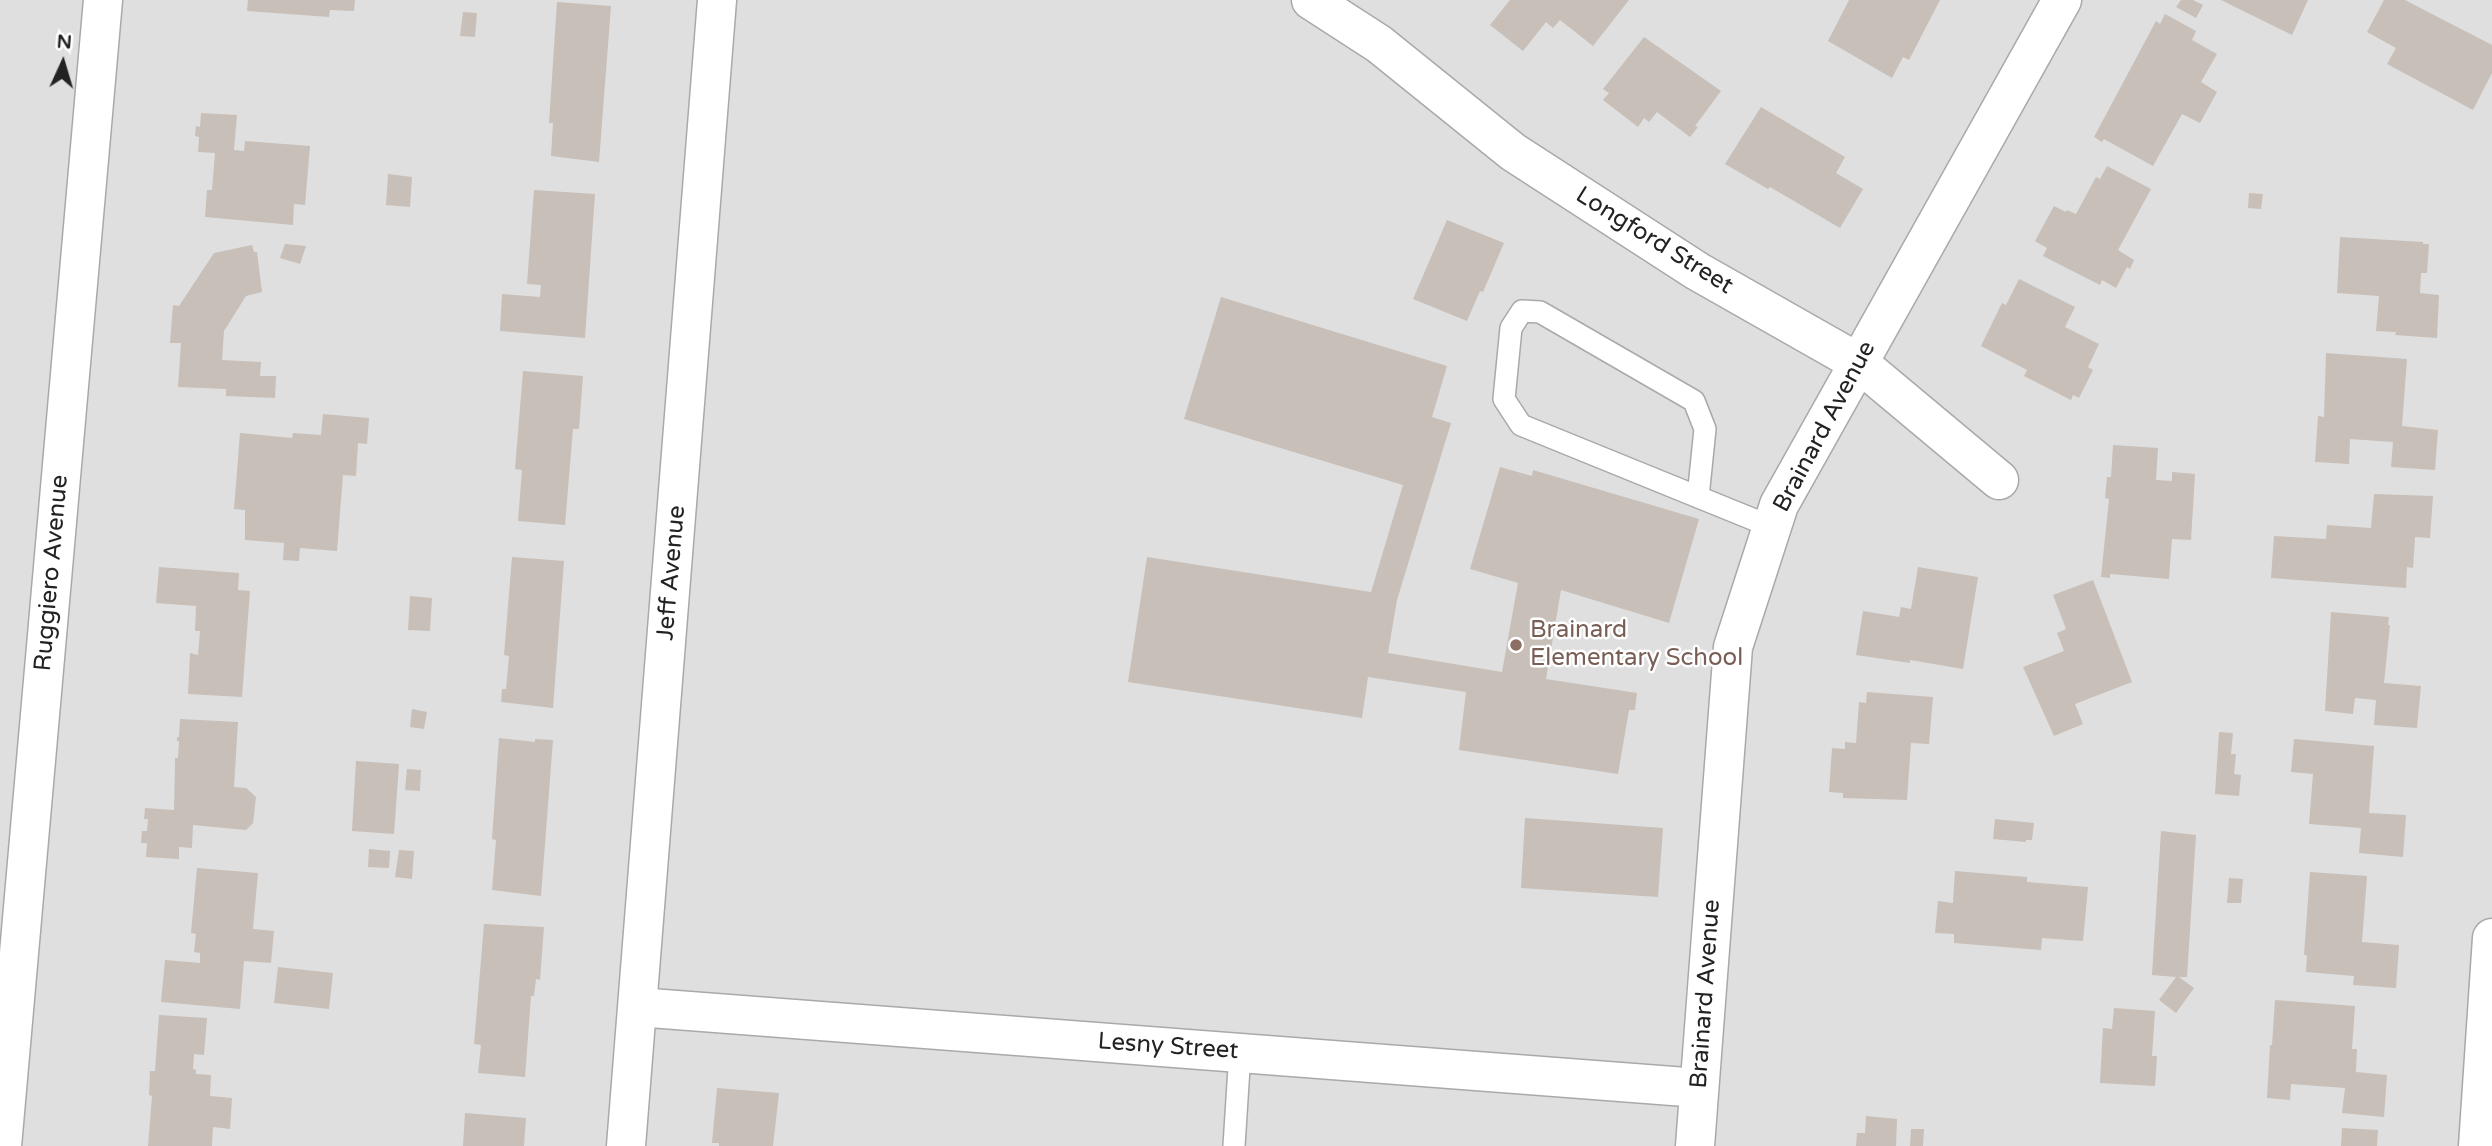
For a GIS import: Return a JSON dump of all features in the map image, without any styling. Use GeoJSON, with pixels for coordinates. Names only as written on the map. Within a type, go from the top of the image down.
{"type":"FeatureCollection","features":[{"type":"Feature","properties":{"kind":"street","name":"Ruggiero Avenue"},"geometry":{"type":"LineString","coordinates":[[2,1146],[103,0]]}},
{"type":"Feature","properties":{"kind":"street","name":"Jeff Avenue"},"geometry":{"type":"LineString","coordinates":[[626,1146],[717,0]]}},
{"type":"Feature","properties":{"kind":"street","name":"Longford Street"},"geometry":{"type":"LineString","coordinates":[[1311,0],[1379,44],[1513,152],[1697,271],[1858,363],[1999,480]]}},
{"type":"Feature","properties":{"kind":"street","name":"Brainard Avenue"},"geometry":{"type":"LineString","coordinates":[[1695,1146],[1733,647],[1779,505],[2062,0]]}},
{"type":"Feature","properties":{"kind":"street"},"geometry":{"type":"LineString","coordinates":[[2478,1146],[2492,938]]}},
{"type":"Feature","properties":{"kind":"street","name":"Lesny Street"},"geometry":{"type":"LineString","coordinates":[[637,1007],[1699,1087]]}},
{"type":"Feature","properties":{"kind":"lane"},"geometry":{"type":"LineString","coordinates":[[1698,497],[1705,429],[1694,401],[1540,312],[1522,311],[1511,328],[1504,399],[1521,425],[1698,497],[1772,527]]}},
{"type":"Feature","properties":{"kind":"lane"},"geometry":{"type":"LineString","coordinates":[[1234,1146],[1240,1052]]}},
{"type":"Feature","properties":{"kind":"shaded area"},"geometry":{"type":"Polygon","coordinates":[[[0,0],[2492,0],[2492,1146],[0,1146],[0,0]]]}},
{"type":"Feature","properties":{"kind":"building"},"geometry":{"type":"Polygon","coordinates":[[[248,0],[355,0],[354,11],[330,10],[329,17],[247,11],[248,0]]]}},
{"type":"Feature","properties":{"kind":"building"},"geometry":{"type":"Polygon","coordinates":[[[1510,0],[1629,0],[1593,46],[1560,20],[1553,28],[1546,22],[1523,51],[1490,25],[1510,0]]]}},
{"type":"Feature","properties":{"kind":"building"},"geometry":{"type":"Polygon","coordinates":[[[1849,0],[1940,0],[1909,60],[1903,57],[1892,78],[1828,41],[1849,0]]]}},
{"type":"Feature","properties":{"kind":"building"},"geometry":{"type":"Polygon","coordinates":[[[2181,0],[2193,0],[2203,5],[2196,18],[2176,7],[2181,0]]]}},
{"type":"Feature","properties":{"kind":"building"},"geometry":{"type":"Polygon","coordinates":[[[2221,0],[2308,0],[2292,35],[2221,0]]]}},
{"type":"Feature","properties":{"kind":"building"},"geometry":{"type":"Polygon","coordinates":[[[2384,0],[2405,0],[2492,45],[2492,73],[2473,110],[2387,64],[2396,48],[2367,32],[2384,0]]]}},
{"type":"Feature","properties":{"kind":"building"},"geometry":{"type":"Polygon","coordinates":[[[557,2],[611,6],[599,162],[551,156],[553,123],[549,123],[557,2]]]}},
{"type":"Feature","properties":{"kind":"building"},"geometry":{"type":"Polygon","coordinates":[[[463,12],[477,13],[475,37],[460,36],[463,12]]]}},
{"type":"Feature","properties":{"kind":"building"},"geometry":{"type":"Polygon","coordinates":[[[2165,14],[2196,31],[2192,40],[2217,54],[2201,82],[2217,92],[2200,123],[2182,114],[2153,166],[2104,139],[2102,142],[2094,137],[2156,21],[2160,24],[2165,14]]]}},
{"type":"Feature","properties":{"kind":"building"},"geometry":{"type":"Polygon","coordinates":[[[1644,37],[1721,91],[1690,137],[1657,112],[1649,122],[1644,118],[1638,127],[1603,100],[1609,93],[1603,89],[1644,37]]]}},
{"type":"Feature","properties":{"kind":"building"},"geometry":{"type":"Polygon","coordinates":[[[1761,107],[1845,157],[1836,173],[1863,189],[1840,228],[1725,164],[1761,107]]]}},
{"type":"Feature","properties":{"kind":"building"},"geometry":{"type":"Polygon","coordinates":[[[201,113],[237,115],[234,150],[244,151],[245,141],[310,146],[305,205],[294,204],[293,225],[205,217],[207,190],[212,190],[215,153],[198,152],[199,137],[195,136],[196,126],[200,127],[201,113]]]}},
{"type":"Feature","properties":{"kind":"building"},"geometry":{"type":"Polygon","coordinates":[[[2107,166],[2151,189],[2118,250],[2134,260],[2130,269],[2127,267],[2116,288],[2102,280],[2100,285],[2043,256],[2047,248],[2035,241],[2054,206],[2076,214],[2096,177],[2100,179],[2107,166]]]}},
{"type":"Feature","properties":{"kind":"building"},"geometry":{"type":"Polygon","coordinates":[[[388,174],[412,177],[410,207],[386,205],[388,174]]]}},
{"type":"Feature","properties":{"kind":"building"},"geometry":{"type":"Polygon","coordinates":[[[534,190],[595,194],[585,338],[500,331],[502,294],[540,297],[541,285],[527,284],[534,190]]]}},
{"type":"Feature","properties":{"kind":"building"},"geometry":{"type":"Polygon","coordinates":[[[2249,193],[2263,194],[2261,209],[2248,208],[2249,193]]]}},
{"type":"Feature","properties":{"kind":"building"},"geometry":{"type":"Polygon","coordinates":[[[1447,220],[1504,243],[1467,321],[1413,299],[1447,220]]]}},
{"type":"Feature","properties":{"kind":"building"},"geometry":{"type":"Polygon","coordinates":[[[2340,237],[2429,244],[2427,273],[2421,273],[2420,293],[2439,295],[2437,338],[2376,331],[2379,296],[2337,293],[2340,237]]]}},
{"type":"Feature","properties":{"kind":"building"},"geometry":{"type":"Polygon","coordinates":[[[285,244],[306,246],[300,264],[280,258],[285,244]]]}},
{"type":"Feature","properties":{"kind":"building"},"geometry":{"type":"Polygon","coordinates":[[[252,245],[254,252],[257,252],[262,292],[246,296],[224,331],[222,360],[261,362],[260,376],[276,376],[275,398],[226,396],[226,389],[178,387],[181,343],[170,343],[173,305],[179,306],[214,253],[252,245]]]}},
{"type":"Feature","properties":{"kind":"building"},"geometry":{"type":"Polygon","coordinates":[[[2019,279],[2075,307],[2065,327],[2099,344],[2088,367],[2093,370],[2079,398],[2073,395],[2071,400],[2024,376],[2027,370],[1981,346],[2002,303],[2006,305],[2019,279]]]}},
{"type":"Feature","properties":{"kind":"building"},"geometry":{"type":"Polygon","coordinates":[[[1221,297],[1447,366],[1432,417],[1451,423],[1397,600],[1388,653],[1502,672],[1518,583],[1470,569],[1500,467],[1532,476],[1533,470],[1699,519],[1669,623],[1561,590],[1546,679],[1637,693],[1635,710],[1629,710],[1618,774],[1459,750],[1466,692],[1368,677],[1362,718],[1128,682],[1147,557],[1371,592],[1403,485],[1184,419],[1221,297]]]}},
{"type":"Feature","properties":{"kind":"building"},"geometry":{"type":"Polygon","coordinates":[[[2326,353],[2407,359],[2402,426],[2438,430],[2435,470],[2391,467],[2393,442],[2350,439],[2349,464],[2315,462],[2318,416],[2324,417],[2326,353]]]}},
{"type":"Feature","properties":{"kind":"building"},"geometry":{"type":"Polygon","coordinates":[[[523,371],[583,376],[579,429],[573,429],[565,525],[518,521],[522,470],[515,469],[523,371]]]}},
{"type":"Feature","properties":{"kind":"building"},"geometry":{"type":"Polygon","coordinates":[[[323,414],[369,418],[367,444],[358,443],[356,476],[343,475],[337,551],[300,548],[299,561],[283,560],[284,543],[245,540],[245,510],[234,509],[240,433],[292,438],[293,433],[321,435],[323,414]]]}},
{"type":"Feature","properties":{"kind":"building"},"geometry":{"type":"Polygon","coordinates":[[[2113,445],[2158,448],[2156,480],[2172,481],[2172,472],[2195,474],[2191,540],[2172,539],[2169,579],[2110,574],[2110,578],[2101,577],[2109,499],[2105,498],[2107,477],[2111,477],[2113,445]]]}},
{"type":"Feature","properties":{"kind":"building"},"geometry":{"type":"Polygon","coordinates":[[[2374,494],[2433,496],[2430,538],[2415,537],[2413,568],[2407,567],[2406,588],[2271,578],[2274,536],[2326,539],[2327,525],[2371,528],[2374,494]]]}},
{"type":"Feature","properties":{"kind":"building"},"geometry":{"type":"Polygon","coordinates":[[[512,557],[564,561],[553,708],[501,702],[502,689],[506,689],[509,656],[504,655],[512,557]]]}},
{"type":"Feature","properties":{"kind":"building"},"geometry":{"type":"Polygon","coordinates":[[[159,567],[239,573],[238,590],[250,591],[242,697],[188,694],[190,653],[198,655],[200,631],[195,631],[196,606],[156,603],[159,567]]]}},
{"type":"Feature","properties":{"kind":"building"},"geometry":{"type":"Polygon","coordinates":[[[1918,567],[1978,577],[1963,669],[1856,655],[1863,611],[1899,617],[1901,607],[1911,609],[1918,567]]]}},
{"type":"Feature","properties":{"kind":"building"},"geometry":{"type":"Polygon","coordinates":[[[2093,580],[2132,682],[2075,704],[2083,724],[2054,736],[2023,667],[2064,651],[2057,633],[2066,629],[2053,595],[2093,580]]]}},
{"type":"Feature","properties":{"kind":"building"},"geometry":{"type":"Polygon","coordinates":[[[410,596],[432,598],[430,631],[408,630],[410,596]]]}},
{"type":"Feature","properties":{"kind":"building"},"geometry":{"type":"Polygon","coordinates":[[[2331,612],[2389,617],[2384,683],[2421,686],[2417,728],[2374,725],[2376,700],[2355,698],[2353,714],[2325,711],[2331,612]]]}},
{"type":"Feature","properties":{"kind":"building"},"geometry":{"type":"Polygon","coordinates":[[[1867,692],[1933,697],[1929,744],[1911,743],[1907,800],[1843,798],[1843,793],[1829,792],[1832,748],[1845,749],[1845,742],[1856,743],[1859,702],[1866,703],[1867,692]]]}},
{"type":"Feature","properties":{"kind":"building"},"geometry":{"type":"Polygon","coordinates":[[[412,709],[427,712],[424,729],[410,727],[412,709]]]}},
{"type":"Feature","properties":{"kind":"building"},"geometry":{"type":"Polygon","coordinates":[[[180,719],[238,722],[234,787],[246,788],[256,797],[253,823],[246,830],[193,825],[192,848],[179,847],[179,859],[146,857],[147,843],[141,843],[142,831],[147,831],[145,808],[174,810],[175,758],[178,758],[180,719]]]}},
{"type":"Feature","properties":{"kind":"building"},"geometry":{"type":"Polygon","coordinates":[[[2219,732],[2233,733],[2231,754],[2236,754],[2234,774],[2241,775],[2239,796],[2215,794],[2219,732]]]}},
{"type":"Feature","properties":{"kind":"building"},"geometry":{"type":"Polygon","coordinates":[[[499,738],[535,742],[535,739],[553,740],[541,896],[492,890],[496,840],[492,839],[499,738]]]}},
{"type":"Feature","properties":{"kind":"building"},"geometry":{"type":"Polygon","coordinates":[[[2294,739],[2374,746],[2369,813],[2406,815],[2403,857],[2359,853],[2361,828],[2309,824],[2313,774],[2291,772],[2294,739]]]}},
{"type":"Feature","properties":{"kind":"building"},"geometry":{"type":"Polygon","coordinates":[[[356,761],[399,764],[394,834],[352,831],[356,761]]]}},
{"type":"Feature","properties":{"kind":"building"},"geometry":{"type":"Polygon","coordinates":[[[407,769],[421,770],[420,791],[405,790],[407,769]]]}},
{"type":"Feature","properties":{"kind":"building"},"geometry":{"type":"Polygon","coordinates":[[[1525,818],[1663,828],[1658,897],[1521,888],[1525,818]]]}},
{"type":"Feature","properties":{"kind":"building"},"geometry":{"type":"Polygon","coordinates":[[[1995,819],[2034,823],[2032,840],[2026,842],[1993,839],[1995,819]]]}},
{"type":"Feature","properties":{"kind":"building"},"geometry":{"type":"Polygon","coordinates":[[[2161,831],[2196,835],[2187,977],[2179,977],[2194,988],[2176,1013],[2159,1000],[2176,977],[2152,975],[2161,831]]]}},
{"type":"Feature","properties":{"kind":"building"},"geometry":{"type":"Polygon","coordinates":[[[369,849],[390,851],[389,868],[368,867],[369,849]]]}},
{"type":"Feature","properties":{"kind":"building"},"geometry":{"type":"Polygon","coordinates":[[[399,850],[414,851],[412,879],[395,877],[399,850]]]}},
{"type":"Feature","properties":{"kind":"building"},"geometry":{"type":"Polygon","coordinates":[[[197,868],[258,873],[253,929],[274,931],[271,963],[244,961],[240,1009],[161,1002],[165,960],[200,963],[200,953],[194,952],[196,934],[191,933],[197,868]]]}},
{"type":"Feature","properties":{"kind":"building"},"geometry":{"type":"Polygon","coordinates":[[[1955,871],[2027,877],[2027,882],[2088,887],[2083,941],[2042,938],[2041,950],[1954,943],[1954,934],[1935,933],[1938,901],[1953,903],[1955,871]]]}},
{"type":"Feature","properties":{"kind":"building"},"geometry":{"type":"Polygon","coordinates":[[[2310,872],[2367,876],[2362,942],[2399,945],[2396,988],[2353,985],[2354,976],[2306,972],[2307,955],[2304,955],[2310,872]]]}},
{"type":"Feature","properties":{"kind":"building"},"geometry":{"type":"Polygon","coordinates":[[[2229,878],[2243,879],[2241,903],[2227,903],[2229,878]]]}},
{"type":"Feature","properties":{"kind":"building"},"geometry":{"type":"Polygon","coordinates":[[[484,924],[544,927],[540,980],[536,979],[534,996],[531,996],[525,1077],[478,1073],[481,1045],[474,1044],[484,924]]]}},
{"type":"Feature","properties":{"kind":"building"},"geometry":{"type":"Polygon","coordinates":[[[278,967],[333,973],[329,1009],[274,1003],[278,967]]]}},
{"type":"Feature","properties":{"kind":"building"},"geometry":{"type":"Polygon","coordinates":[[[2275,1000],[2355,1006],[2352,1049],[2357,1049],[2356,1072],[2387,1075],[2384,1117],[2342,1113],[2345,1088],[2291,1084],[2290,1100],[2267,1098],[2275,1000]]]}},
{"type":"Feature","properties":{"kind":"building"},"geometry":{"type":"Polygon","coordinates":[[[2114,1008],[2155,1011],[2152,1056],[2157,1056],[2155,1086],[2100,1083],[2103,1028],[2112,1029],[2114,1008]]]}},
{"type":"Feature","properties":{"kind":"building"},"geometry":{"type":"Polygon","coordinates":[[[159,1015],[207,1018],[204,1055],[194,1054],[193,1069],[196,1074],[211,1075],[210,1096],[232,1098],[230,1129],[213,1127],[212,1146],[148,1146],[152,1096],[149,1095],[150,1071],[155,1071],[159,1015]]]}},
{"type":"Feature","properties":{"kind":"building"},"geometry":{"type":"Polygon","coordinates":[[[717,1088],[779,1093],[773,1146],[719,1146],[719,1143],[712,1143],[717,1088]]]}},
{"type":"Feature","properties":{"kind":"building"},"geometry":{"type":"Polygon","coordinates":[[[465,1113],[526,1118],[524,1146],[463,1146],[465,1113]]]}},
{"type":"Feature","properties":{"kind":"building"},"geometry":{"type":"Polygon","coordinates":[[[1866,1116],[1897,1119],[1896,1146],[1856,1146],[1857,1133],[1865,1133],[1866,1116]]]}},
{"type":"Feature","properties":{"kind":"building"},"geometry":{"type":"Polygon","coordinates":[[[2342,1128],[2378,1130],[2377,1146],[2341,1146],[2342,1128]]]}},
{"type":"Feature","properties":{"kind":"building"},"geometry":{"type":"Polygon","coordinates":[[[1911,1129],[1924,1129],[1923,1146],[1910,1146],[1911,1129]]]}},
{"type":"Feature","properties":{"kind":"place","name":"Brainard Elementary School"},"geometry":{"type":"Point","coordinates":[1516,645]}}]}
